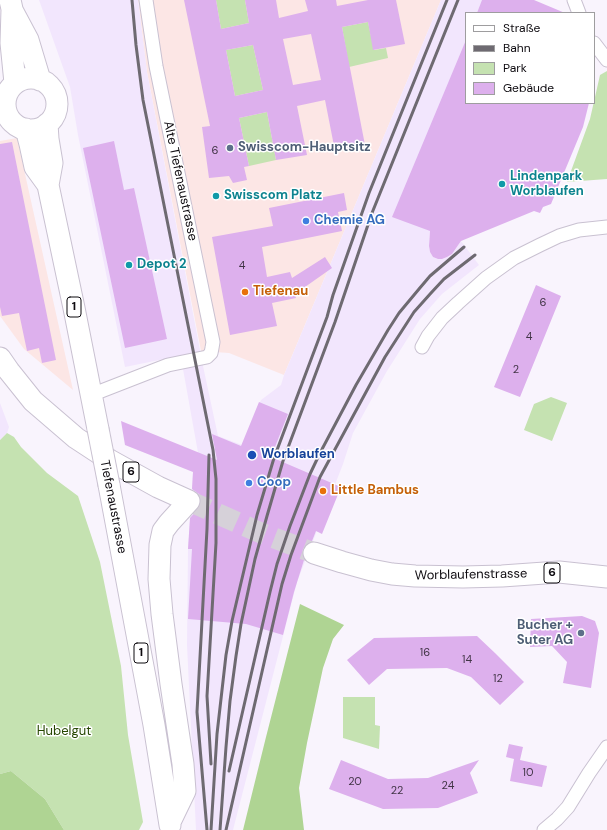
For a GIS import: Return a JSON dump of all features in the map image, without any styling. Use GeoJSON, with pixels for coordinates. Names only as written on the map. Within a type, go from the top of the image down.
{"type":"FeatureCollection","features":[{"type":"Feature","properties":{"kind":"main road"},"geometry":{"type":"LineString","coordinates":[[11,5],[28,40],[40,80]]}},
{"type":"Feature","properties":{"kind":"main road"},"geometry":{"type":"LineString","coordinates":[[7,94],[25,79],[35,78],[46,83],[54,92],[56,97],[56,110],[53,118],[48,124],[37,129],[12,123],[6,112],[5,103],[11,43],[11,5]]}},
{"type":"Feature","properties":{"kind":"main road","name":"Tiefenaustrasse"},"geometry":{"type":"LineString","coordinates":[[12,123],[30,144],[35,166],[48,185]]}},
{"type":"Feature","properties":{"kind":"main road","name":"Tiefenaustrasse"},"geometry":{"type":"LineString","coordinates":[[48,124],[48,139],[52,164],[48,185],[110,485],[154,725],[170,826]]}},
{"type":"Feature","properties":{"kind":"main road","name":"6"},"geometry":{"type":"LineString","coordinates":[[0,358],[33,401],[76,438],[111,461],[158,487],[189,501],[163,531],[160,545],[162,614],[183,764],[185,791],[170,826]]}},
{"type":"Feature","properties":{"kind":"main road","name":"Worblaufenstrasse"},"geometry":{"type":"LineString","coordinates":[[314,553],[371,570],[415,576],[497,577],[559,572],[607,577]]}},
{"type":"Feature","properties":{"kind":"street","name":"Alte Tiefenaustrasse"},"geometry":{"type":"LineString","coordinates":[[91,395],[168,365],[207,357],[211,353],[213,342],[158,73],[146,0]]}},
{"type":"Feature","properties":{"kind":"street"},"geometry":{"type":"LineString","coordinates":[[574,0],[579,12]]}},
{"type":"Feature","properties":{"kind":"street"},"geometry":{"type":"LineString","coordinates":[[595,44],[607,60]]}},
{"type":"Feature","properties":{"kind":"street"},"geometry":{"type":"LineString","coordinates":[[422,347],[428,336],[442,318],[486,278],[514,258],[559,236],[579,230],[607,227]]}},
{"type":"Feature","properties":{"kind":"street"},"geometry":{"type":"LineString","coordinates":[[544,830],[568,807],[607,747]]}},
{"type":"Feature","properties":{"kind":"shaded area"},"geometry":{"type":"Polygon","coordinates":[[[39,0],[138,0],[147,72],[203,366],[218,436],[242,445],[261,400],[281,385],[441,0],[529,0],[524,12],[465,12],[466,104],[430,231],[429,246],[433,257],[442,259],[452,254],[461,241],[479,265],[442,294],[420,319],[387,371],[353,433],[343,464],[297,582],[233,830],[196,830],[187,645],[188,549],[193,472],[202,475],[183,369],[179,356],[125,367],[78,135],[70,87],[39,0]]]}},
{"type":"Feature","properties":{"kind":"shaded area"},"geometry":{"type":"Polygon","coordinates":[[[138,0],[441,0],[284,375],[229,353],[201,351],[147,72],[138,0]]]}},
{"type":"Feature","properties":{"kind":"shaded area"},"geometry":{"type":"Polygon","coordinates":[[[17,138],[73,390],[24,349],[0,316],[0,141],[17,138]]]}},
{"type":"Feature","properties":{"kind":"shaded area"},"geometry":{"type":"Polygon","coordinates":[[[0,403],[9,427],[7,433],[0,440],[0,403]]]}},
{"type":"Feature","properties":{"kind":"green space"},"geometry":{"type":"Polygon","coordinates":[[[216,0],[245,0],[249,23],[221,29],[216,0]]]}},
{"type":"Feature","properties":{"kind":"green space"},"geometry":{"type":"Polygon","coordinates":[[[368,22],[374,50],[386,48],[388,58],[349,67],[342,27],[368,22]]]}},
{"type":"Feature","properties":{"kind":"green space"},"geometry":{"type":"Polygon","coordinates":[[[253,45],[263,90],[235,96],[226,50],[253,45]]]}},
{"type":"Feature","properties":{"kind":"green space"},"geometry":{"type":"Polygon","coordinates":[[[607,71],[607,179],[567,182],[590,119],[593,104],[595,104],[600,75],[607,71]]]}},
{"type":"Feature","properties":{"kind":"green space"},"geometry":{"type":"Polygon","coordinates":[[[267,112],[276,160],[249,166],[239,118],[267,112]]]}},
{"type":"Feature","properties":{"kind":"green space"},"geometry":{"type":"Polygon","coordinates":[[[551,397],[567,403],[552,441],[524,430],[534,404],[551,397]]]}},
{"type":"Feature","properties":{"kind":"green space","name":"Hubelgut"},"geometry":{"type":"Polygon","coordinates":[[[7,433],[14,437],[21,447],[47,473],[78,496],[100,562],[121,666],[128,735],[143,822],[139,830],[64,830],[45,799],[11,771],[0,774],[0,440],[7,433]]]}},
{"type":"Feature","properties":{"kind":"green space"},"geometry":{"type":"Polygon","coordinates":[[[300,604],[344,625],[333,639],[323,668],[307,743],[299,788],[304,830],[243,830],[266,737],[300,604]]]}},
{"type":"Feature","properties":{"kind":"green space"},"geometry":{"type":"Polygon","coordinates":[[[343,697],[375,697],[375,725],[380,726],[379,749],[343,738],[343,697]]]}},
{"type":"Feature","properties":{"kind":"green space"},"geometry":{"type":"Polygon","coordinates":[[[11,771],[45,799],[64,830],[0,830],[0,774],[11,771]]]}},
{"type":"Feature","properties":{"kind":"building"},"geometry":{"type":"Polygon","coordinates":[[[184,0],[216,0],[221,29],[249,23],[245,0],[276,0],[279,18],[308,11],[305,0],[336,0],[337,6],[368,0],[396,0],[405,44],[373,50],[368,22],[342,27],[365,145],[335,151],[325,100],[297,106],[307,155],[276,160],[267,112],[239,118],[249,166],[244,167],[247,180],[233,183],[229,176],[209,178],[202,127],[210,126],[184,0]],[[311,34],[283,39],[293,85],[321,80],[311,34]],[[253,45],[226,50],[235,96],[263,90],[253,45]]]}},
{"type":"Feature","properties":{"kind":"building"},"geometry":{"type":"Polygon","coordinates":[[[482,0],[534,0],[563,12],[477,12],[482,0]]]}},
{"type":"Feature","properties":{"kind":"building"},"geometry":{"type":"Polygon","coordinates":[[[465,42],[465,104],[589,104],[583,127],[551,204],[543,207],[540,213],[534,211],[461,241],[452,254],[442,259],[433,257],[430,252],[430,231],[392,217],[465,42]]]}},
{"type":"Feature","properties":{"kind":"building","name":"Depot 2"},"geometry":{"type":"Polygon","coordinates":[[[114,141],[124,190],[134,188],[167,339],[125,348],[83,148],[114,141]]]}},
{"type":"Feature","properties":{"kind":"building"},"geometry":{"type":"Polygon","coordinates":[[[12,142],[56,360],[42,363],[39,348],[27,351],[19,313],[2,316],[0,307],[0,144],[12,142]]]}},
{"type":"Feature","properties":{"kind":"building"},"geometry":{"type":"Polygon","coordinates":[[[344,193],[347,210],[338,212],[342,231],[262,247],[267,277],[290,272],[292,278],[325,257],[332,268],[295,294],[296,298],[272,303],[277,326],[230,335],[212,237],[273,226],[269,208],[344,193]]]}},
{"type":"Feature","properties":{"kind":"building"},"geometry":{"type":"Polygon","coordinates":[[[536,285],[561,296],[520,397],[494,387],[536,285]]]}},
{"type":"Feature","properties":{"kind":"building"},"geometry":{"type":"Polygon","coordinates":[[[259,402],[288,414],[271,457],[341,487],[322,534],[316,531],[312,541],[306,544],[303,549],[302,555],[304,560],[283,635],[246,624],[188,619],[192,549],[188,549],[190,518],[201,504],[199,494],[192,489],[193,472],[125,445],[121,421],[217,460],[212,434],[241,446],[259,402]]]}},
{"type":"Feature","properties":{"kind":"building"},"geometry":{"type":"Polygon","coordinates":[[[582,616],[595,621],[599,633],[591,688],[563,683],[567,662],[552,646],[530,647],[531,619],[582,616]]]}},
{"type":"Feature","properties":{"kind":"building"},"geometry":{"type":"Polygon","coordinates":[[[477,636],[524,682],[500,705],[471,677],[447,668],[387,669],[369,685],[347,660],[374,638],[477,636]]]}},
{"type":"Feature","properties":{"kind":"building"},"geometry":{"type":"Polygon","coordinates":[[[509,744],[523,747],[520,760],[547,766],[542,787],[510,781],[514,759],[506,757],[509,744]]]}},
{"type":"Feature","properties":{"kind":"building"},"geometry":{"type":"Polygon","coordinates":[[[341,760],[388,779],[428,778],[479,760],[470,773],[478,793],[438,808],[383,809],[329,789],[341,760]]]}},
{"type":"Feature","properties":{"kind":"tunnel"},"geometry":{"type":"LineString","coordinates":[[189,501],[261,533],[314,553]]}},
{"type":"Feature","properties":{"kind":"railway"},"geometry":{"type":"LineString","coordinates":[[132,0],[143,100],[213,450],[216,479],[216,543],[207,696],[211,764]]}},
{"type":"Feature","properties":{"kind":"railway"},"geometry":{"type":"LineString","coordinates":[[211,830],[217,734],[226,655],[232,621],[257,515],[274,458],[327,317],[333,295],[369,193],[447,0]]}},
{"type":"Feature","properties":{"kind":"railway"},"geometry":{"type":"LineString","coordinates":[[220,830],[230,701],[236,656],[241,624],[255,559],[267,516],[283,461],[335,322],[372,213],[458,0]]}},
{"type":"Feature","properties":{"kind":"railway"},"geometry":{"type":"LineString","coordinates":[[229,771],[277,564],[310,474],[356,385],[399,313],[430,276],[464,247]]}},
{"type":"Feature","properties":{"kind":"railway"},"geometry":{"type":"LineString","coordinates":[[226,830],[282,584],[291,555],[320,477],[385,357],[414,312],[444,279],[475,255]]}},
{"type":"Feature","properties":{"kind":"railway"},"geometry":{"type":"LineString","coordinates":[[207,830],[197,712],[207,529],[209,455]]}},
{"type":"Feature","properties":{"kind":"place","name":"Swisscom-Hauptsitz"},"geometry":{"type":"Point","coordinates":[230,148]}},
{"type":"Feature","properties":{"kind":"place","name":"Lindenpark Worblaufen"},"geometry":{"type":"Point","coordinates":[502,184]}},
{"type":"Feature","properties":{"kind":"place","name":"Swisscom Platz"},"geometry":{"type":"Point","coordinates":[216,196]}},
{"type":"Feature","properties":{"kind":"place","name":"Chemie AG"},"geometry":{"type":"Point","coordinates":[306,221]}},
{"type":"Feature","properties":{"kind":"place","name":"Depot 2"},"geometry":{"type":"Point","coordinates":[129,265]}},
{"type":"Feature","properties":{"kind":"place","name":"Tiefenau"},"geometry":{"type":"Point","coordinates":[245,292]}},
{"type":"Feature","properties":{"kind":"place","name":"Worblaufen"},"geometry":{"type":"Point","coordinates":[252,455]}},
{"type":"Feature","properties":{"kind":"place","name":"Coop"},"geometry":{"type":"Point","coordinates":[249,483]}},
{"type":"Feature","properties":{"kind":"place","name":"Little Bambus"},"geometry":{"type":"Point","coordinates":[323,491]}},
{"type":"Feature","properties":{"kind":"place","name":"Bucher + Suter AG"},"geometry":{"type":"Point","coordinates":[581,633]}}]}
